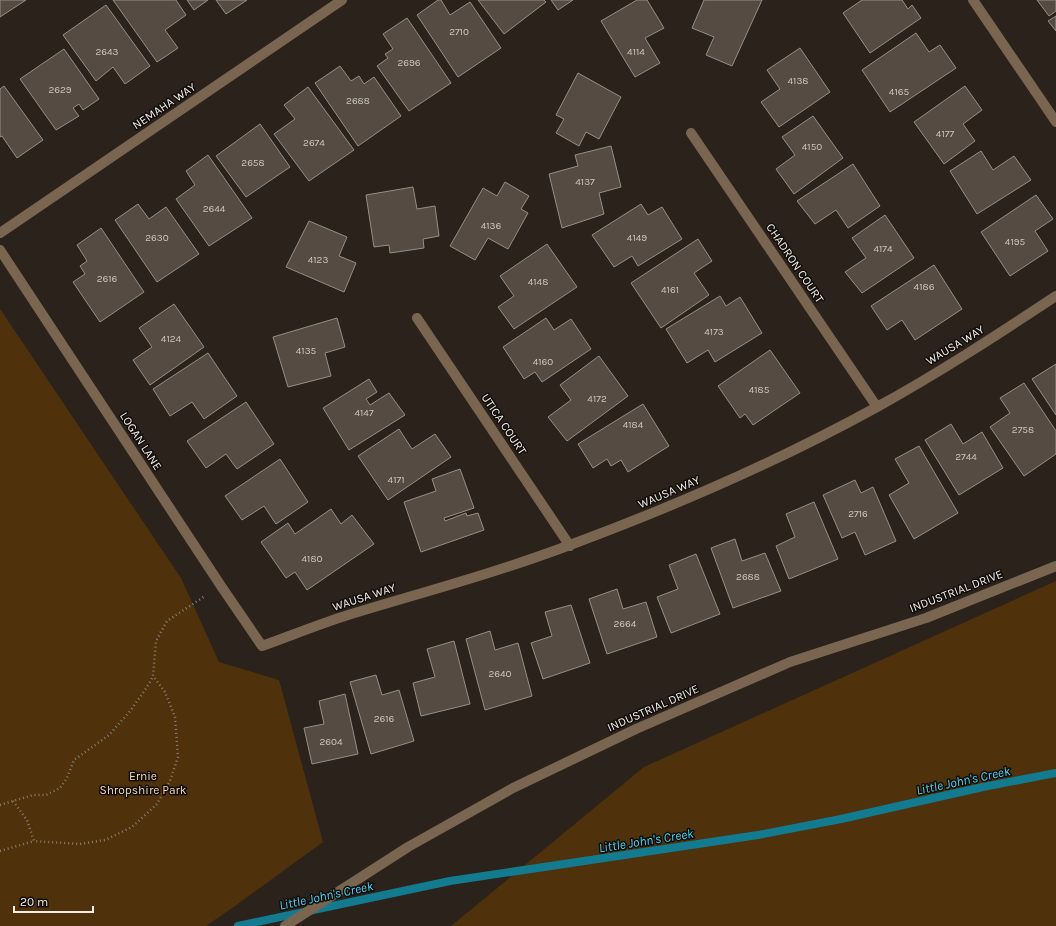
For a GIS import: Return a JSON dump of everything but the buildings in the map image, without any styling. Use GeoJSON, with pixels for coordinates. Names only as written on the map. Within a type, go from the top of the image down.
{"type":"FeatureCollection","features":[{"type":"Feature","properties":{"kind":"street","name":"NEMAHA WAY"},"geometry":{"type":"LineString","coordinates":[[0,233],[342,0]]}},
{"type":"Feature","properties":{"kind":"street"},"geometry":{"type":"LineString","coordinates":[[973,0],[1056,122]]}},
{"type":"Feature","properties":{"kind":"street","name":"CHADRON COURT"},"geometry":{"type":"LineString","coordinates":[[691,134],[877,407]]}},
{"type":"Feature","properties":{"kind":"street","name":"LOGAN LANE"},"geometry":{"type":"LineString","coordinates":[[0,250],[262,646]]}},
{"type":"Feature","properties":{"kind":"street","name":"WAUSA WAY"},"geometry":{"type":"LineString","coordinates":[[262,646],[342,617],[570,546],[681,502],[776,458],[877,407],[978,347],[1056,296]]}},
{"type":"Feature","properties":{"kind":"street","name":"UTICA COURT"},"geometry":{"type":"LineString","coordinates":[[417,318],[570,546]]}},
{"type":"Feature","properties":{"kind":"street","name":"INDUSTRIAL DRIVE"},"geometry":{"type":"LineString","coordinates":[[285,926],[408,847],[513,788],[636,729],[790,662],[926,618],[1056,566]]}},
{"type":"Feature","properties":{"kind":"path"},"geometry":{"type":"LineString","coordinates":[[0,805],[33,795],[46,795],[60,788],[67,778],[74,760],[109,734],[131,710],[149,684],[154,676],[156,641],[167,621],[221,586]]}},
{"type":"Feature","properties":{"kind":"path"},"geometry":{"type":"LineString","coordinates":[[0,850],[34,841],[80,844],[105,840],[132,827],[157,804],[170,781],[178,757],[175,717],[166,692],[154,676]]}},
{"type":"Feature","properties":{"kind":"path"},"geometry":{"type":"LineString","coordinates":[[13,801],[27,820],[34,841]]}},
{"type":"Feature","properties":{"kind":"green space","name":"Ernie Shropshire Park"},"geometry":{"type":"Polygon","coordinates":[[[0,309],[181,578],[219,662],[279,680],[323,842],[206,926],[0,926],[0,309]]]}},
{"type":"Feature","properties":{"kind":"green space"},"geometry":{"type":"Polygon","coordinates":[[[1056,581],[1056,926],[451,926],[644,767],[1056,581]]]}},
{"type":"Feature","properties":{"kind":"waterway","name":"Little John's Creek"},"geometry":{"type":"LineString","coordinates":[[238,926],[450,881],[758,835],[841,819],[983,787],[1056,773]]}}]}
